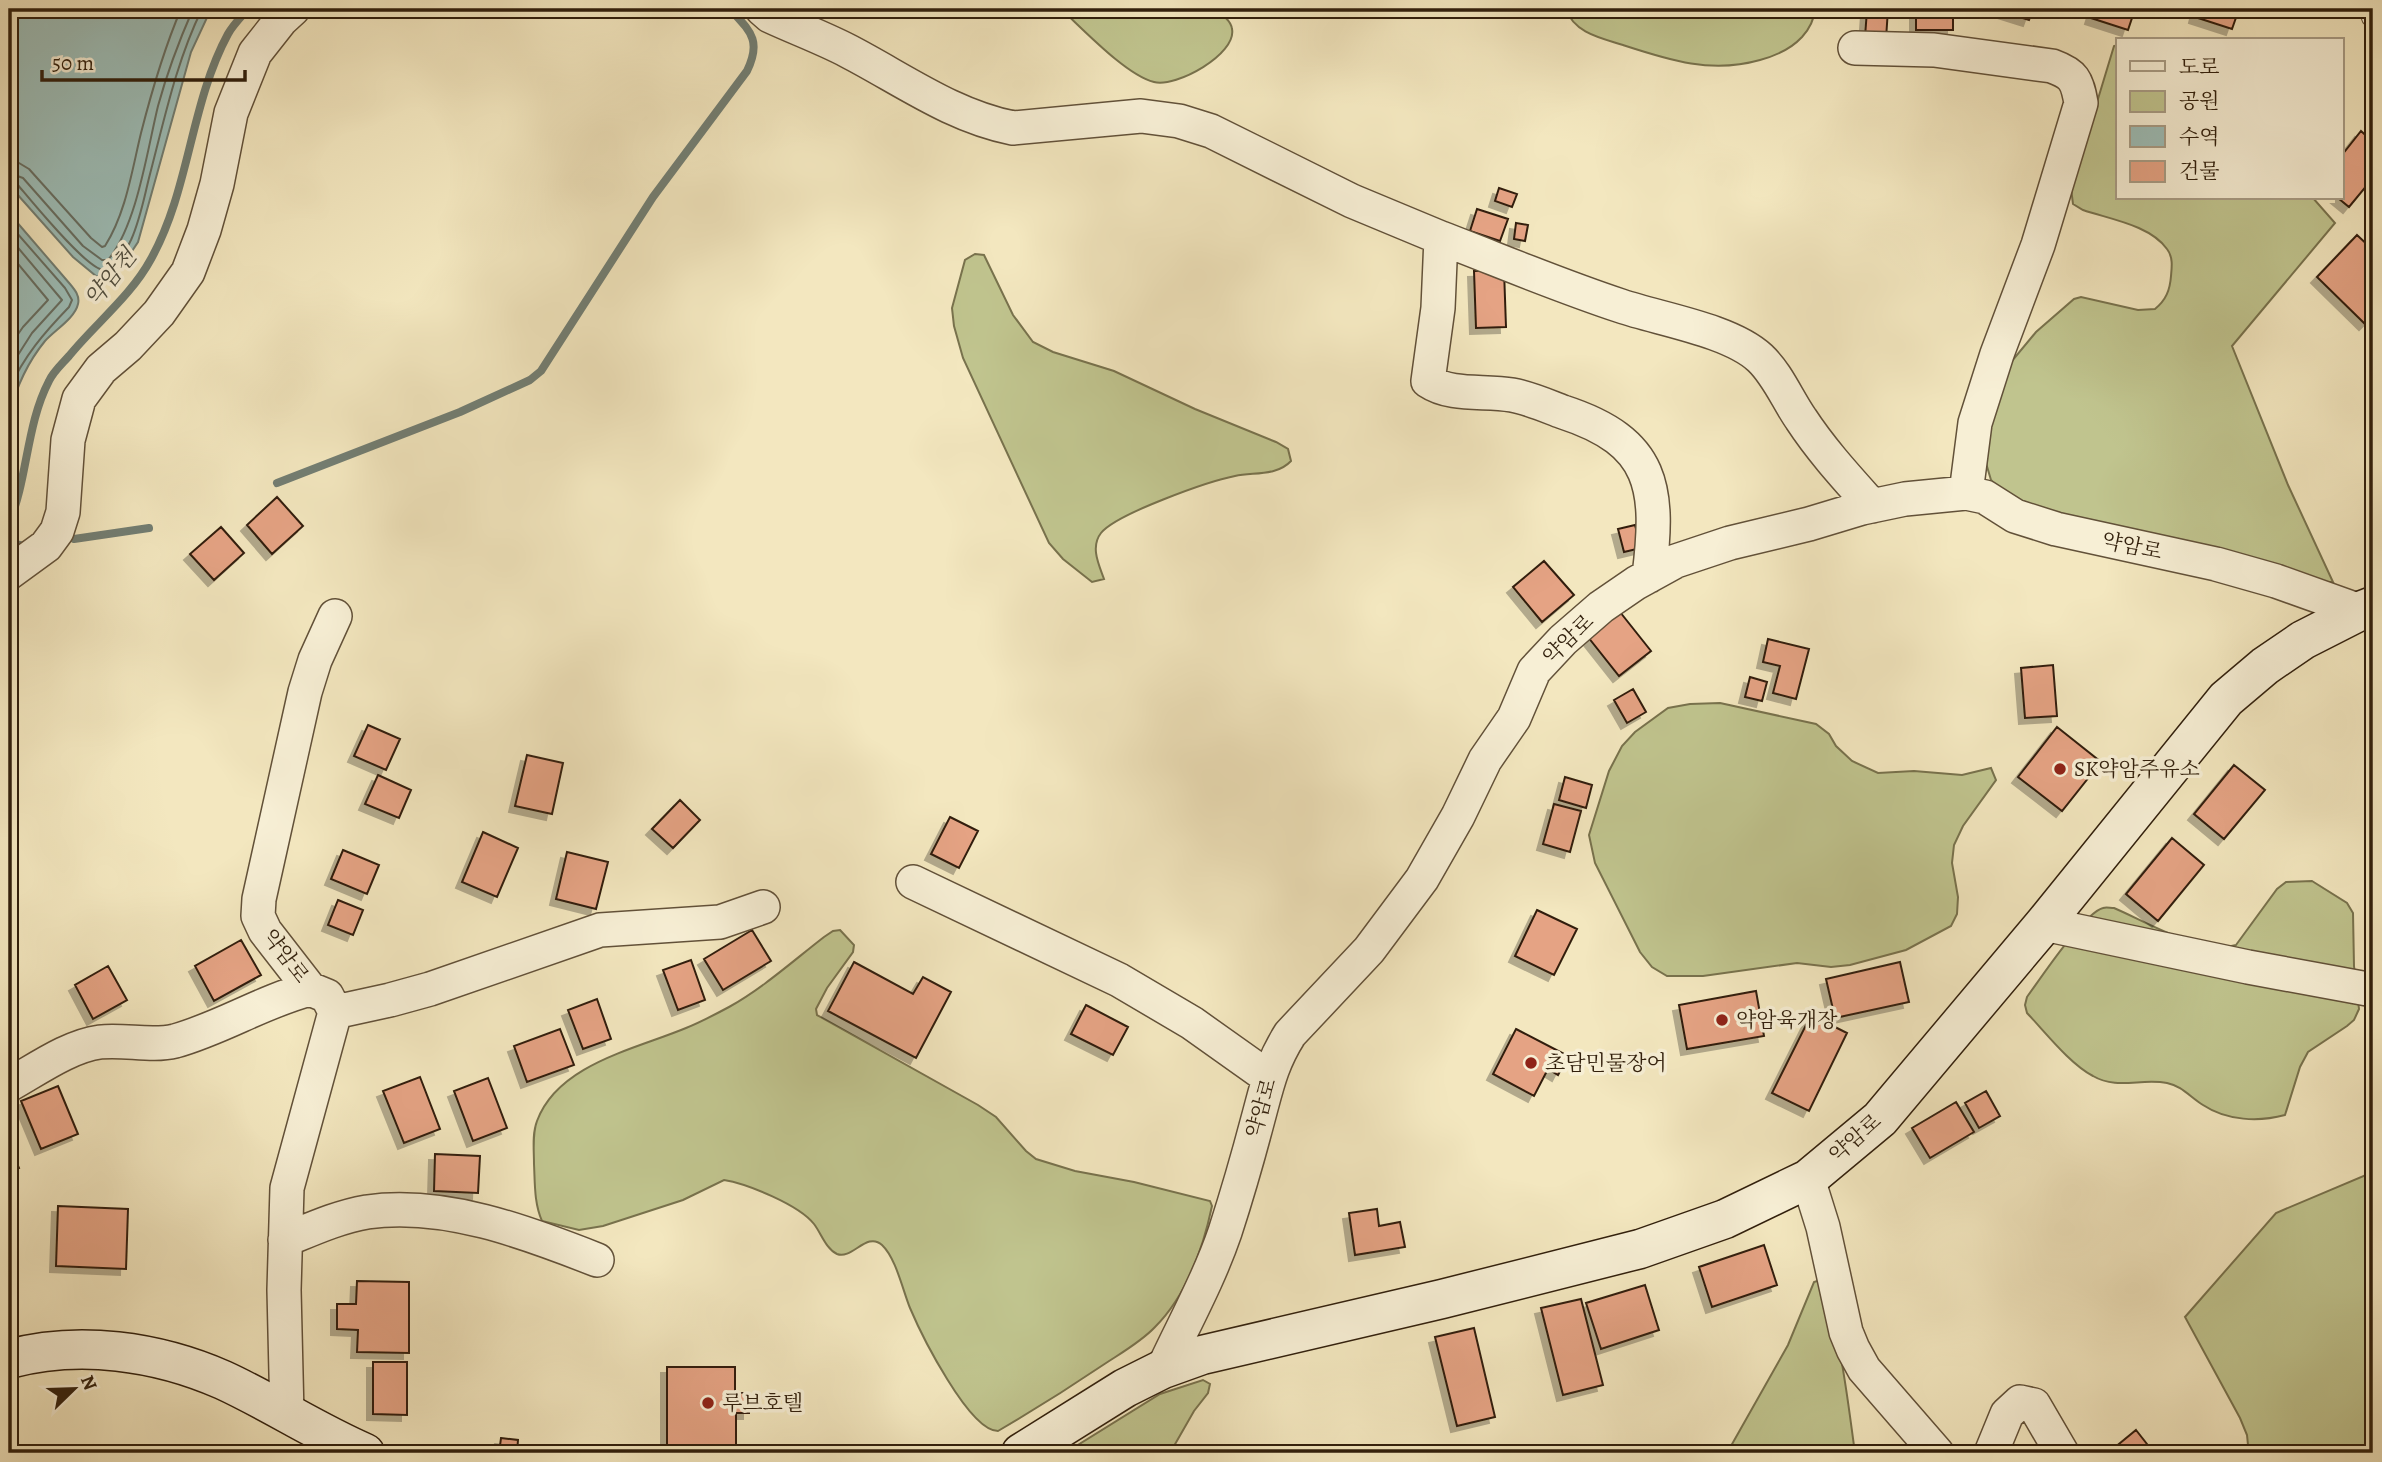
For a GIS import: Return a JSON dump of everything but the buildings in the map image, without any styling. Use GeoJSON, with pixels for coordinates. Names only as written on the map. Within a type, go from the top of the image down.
{"type":"FeatureCollection","features":[{"type":"Feature","properties":{"kind":"street"},"geometry":{"type":"LineString","coordinates":[[9,573],[46,546],[57,531],[63,512],[68,440],[79,399],[101,369],[128,346],[159,313],[188,272],[217,184],[231,113],[255,53],[293,9]]}},
{"type":"Feature","properties":{"kind":"street"},"geometry":{"type":"LineString","coordinates":[[762,9],[770,16],[845,50],[957,111],[993,124],[1013,128],[1141,116],[1179,121],[1211,131],[1352,201],[1441,238],[1620,306],[1704,330],[1759,356],[1776,377],[1822,451],[1872,506]]}},
{"type":"Feature","properties":{"kind":"street"},"geometry":{"type":"LineString","coordinates":[[1854,48],[1934,50],[2052,66],[2068,72],[2078,88],[2081,103],[2050,207],[1975,423],[1966,493]]}},
{"type":"Feature","properties":{"kind":"street"},"geometry":{"type":"LineString","coordinates":[[1441,238],[1438,308],[1428,381],[1440,389],[1513,395],[1594,422],[1618,436],[1638,457],[1651,494],[1654,533],[1649,576]]}},
{"type":"Feature","properties":{"kind":"street","name":"약암로"},"geometry":{"type":"LineString","coordinates":[[1163,1369],[1224,1234],[1259,1117],[1268,1077],[1280,1049],[1290,1034],[1369,950],[1422,879],[1458,816],[1485,760],[1514,718],[1534,671],[1563,640],[1601,607],[1649,576],[1676,561],[1730,543],[1905,499],[1966,493],[1985,497],[2015,516],[2056,529],[2216,564],[2367,609]]}},
{"type":"Feature","properties":{"kind":"street","name":"약암로"},"geometry":{"type":"LineString","coordinates":[[1021,1453],[1125,1388],[1163,1369],[1202,1355],[1640,1249],[1726,1219],[1808,1179],[1880,1118],[2044,924],[2226,699],[2265,666],[2303,640],[2367,609]]}},
{"type":"Feature","properties":{"kind":"street","name":"약암로"},"geometry":{"type":"LineString","coordinates":[[335,616],[304,692],[262,886],[258,916],[265,931],[310,989],[327,996],[335,1012]]}},
{"type":"Feature","properties":{"kind":"street"},"geometry":{"type":"LineString","coordinates":[[913,882],[1119,980],[1192,1023],[1268,1077]]}},
{"type":"Feature","properties":{"kind":"street"},"geometry":{"type":"LineString","coordinates":[[286,1415],[287,1188],[335,1012],[430,989],[600,930],[720,922],[763,907]]}},
{"type":"Feature","properties":{"kind":"street"},"geometry":{"type":"LineString","coordinates":[[2044,924],[2373,990]]}},
{"type":"Feature","properties":{"kind":"street"},"geometry":{"type":"LineString","coordinates":[[9,1085],[76,1050],[98,1042],[172,1042],[197,1034],[286,995],[310,989]]}},
{"type":"Feature","properties":{"kind":"street"},"geometry":{"type":"LineString","coordinates":[[1808,1179],[1823,1227],[1846,1332],[1853,1349],[1864,1368],[1937,1453]]}},
{"type":"Feature","properties":{"kind":"street"},"geometry":{"type":"LineString","coordinates":[[285,1240],[329,1221],[366,1212],[397,1210],[442,1213],[485,1222],[552,1242],[597,1260]]}},
{"type":"Feature","properties":{"kind":"street"},"geometry":{"type":"LineString","coordinates":[[9,1359],[65,1350],[112,1350],[160,1359],[225,1381],[286,1415],[365,1453]]}},
{"type":"Feature","properties":{"kind":"street"},"geometry":{"type":"LineString","coordinates":[[1992,1453],[2007,1415],[2020,1402],[2034,1405],[2062,1453]]}},
{"type":"Feature","properties":{"kind":"green space"},"geometry":{"type":"Polygon","coordinates":[[[1061,9],[1214,9],[1230,23],[1231,39],[1225,49],[1203,67],[1176,80],[1154,82],[1118,61],[1061,9]]]}},
{"type":"Feature","properties":{"kind":"green space"},"geometry":{"type":"Polygon","coordinates":[[[1566,9],[1814,9],[1814,13],[1807,31],[1787,49],[1760,60],[1724,66],[1674,60],[1597,37],[1575,24],[1566,9]]]}},
{"type":"Feature","properties":{"kind":"green space"},"geometry":{"type":"Polygon","coordinates":[[[2114,46],[2116,200],[2315,200],[2335,223],[2232,346],[2288,485],[2333,582],[2313,582],[2013,502],[1991,480],[1983,453],[2002,373],[2036,332],[2074,299],[2081,297],[2138,310],[2155,309],[2168,290],[2171,258],[2160,241],[2140,228],[2083,210],[2073,204],[2071,188],[2114,46]]]}},
{"type":"Feature","properties":{"kind":"green space"},"geometry":{"type":"Polygon","coordinates":[[[975,254],[984,255],[1013,315],[1033,342],[1053,352],[1114,371],[1195,409],[1276,442],[1288,449],[1291,461],[1272,471],[1235,476],[1185,491],[1110,525],[1101,533],[1096,544],[1104,579],[1092,582],[1063,559],[1049,543],[963,358],[952,308],[965,260],[975,254]]]}},
{"type":"Feature","properties":{"kind":"green space"},"geometry":{"type":"Polygon","coordinates":[[[1720,703],[1816,724],[1829,734],[1836,746],[1852,761],[1878,773],[1914,771],[1962,775],[1991,768],[1996,780],[1963,826],[1954,845],[1952,863],[1958,897],[1957,914],[1951,926],[1906,950],[1850,965],[1831,967],[1797,963],[1703,976],[1667,976],[1652,967],[1640,952],[1595,863],[1589,835],[1609,771],[1622,746],[1635,732],[1668,708],[1720,703]]]}},
{"type":"Feature","properties":{"kind":"green space"},"geometry":{"type":"Polygon","coordinates":[[[2312,881],[2347,903],[2353,913],[2354,966],[2359,1009],[2354,1020],[2347,1026],[2308,1052],[2300,1067],[2285,1115],[2243,1119],[2212,1110],[2172,1084],[2102,1080],[2084,1071],[2058,1048],[2027,1013],[2027,997],[2052,962],[2085,921],[2103,908],[2114,908],[2191,942],[2222,947],[2236,945],[2277,889],[2286,882],[2312,881]]]}},
{"type":"Feature","properties":{"kind":"green space"},"geometry":{"type":"Polygon","coordinates":[[[840,930],[854,945],[853,952],[827,988],[816,1009],[817,1015],[978,1105],[996,1117],[1036,1159],[1075,1171],[1210,1201],[1212,1206],[1204,1239],[1185,1286],[1155,1327],[1124,1352],[998,1431],[986,1427],[974,1415],[947,1379],[916,1321],[891,1258],[882,1245],[876,1242],[865,1243],[843,1255],[837,1254],[827,1245],[814,1224],[797,1210],[759,1191],[724,1180],[683,1200],[603,1226],[579,1230],[542,1221],[539,1214],[535,1186],[534,1131],[547,1102],[562,1085],[601,1061],[692,1026],[742,1000],[824,937],[840,930]]]}},
{"type":"Feature","properties":{"kind":"green space"},"geometry":{"type":"Polygon","coordinates":[[[2373,1172],[2373,1453],[2242,1453],[2248,1445],[2240,1418],[2185,1317],[2276,1213],[2373,1172]]]}},
{"type":"Feature","properties":{"kind":"green space"},"geometry":{"type":"Polygon","coordinates":[[[1820,1280],[1838,1344],[1855,1453],[1727,1453],[1788,1345],[1814,1282],[1820,1280]]]}},
{"type":"Feature","properties":{"kind":"green space"},"geometry":{"type":"Polygon","coordinates":[[[1203,1380],[1210,1384],[1208,1393],[1194,1411],[1170,1453],[1065,1453],[1160,1394],[1203,1380]]]}},
{"type":"Feature","properties":{"kind":"water"},"geometry":{"type":"Polygon","coordinates":[[[9,9],[211,9],[191,52],[138,242],[117,274],[96,276],[73,257],[9,185],[9,9]]]}},
{"type":"Feature","properties":{"kind":"water"},"geometry":{"type":"Polygon","coordinates":[[[9,213],[72,286],[78,301],[73,314],[45,341],[33,358],[9,415],[9,213]]]}},
{"type":"Feature","properties":{"kind":"waterway","name":"약암천"},"geometry":{"type":"LineString","coordinates":[[9,523],[41,398],[53,374],[123,298],[151,259],[174,204],[215,61],[230,31],[248,9]]}},
{"type":"Feature","properties":{"kind":"waterway"},"geometry":{"type":"LineString","coordinates":[[277,483],[460,412],[530,380],[541,371],[653,197],[747,71],[753,51],[752,37],[730,9]]}},
{"type":"Feature","properties":{"kind":"waterway"},"geometry":{"type":"LineString","coordinates":[[74,539],[149,528]]}},
{"type":"Feature","properties":{"kind":"waterway"},"geometry":{"type":"LineString","coordinates":[[9,543],[20,545]]}},
{"type":"Feature","properties":{"kind":"place","name":"SK약암주유소"},"geometry":{"type":"Point","coordinates":[2060,769]}},
{"type":"Feature","properties":{"kind":"place","name":"약암육개장"},"geometry":{"type":"Point","coordinates":[1722,1020]}},
{"type":"Feature","properties":{"kind":"place","name":"초담민물장어"},"geometry":{"type":"Point","coordinates":[1531,1063]}},
{"type":"Feature","properties":{"kind":"place","name":"루브호텔"},"geometry":{"type":"Point","coordinates":[708,1403]}}]}
